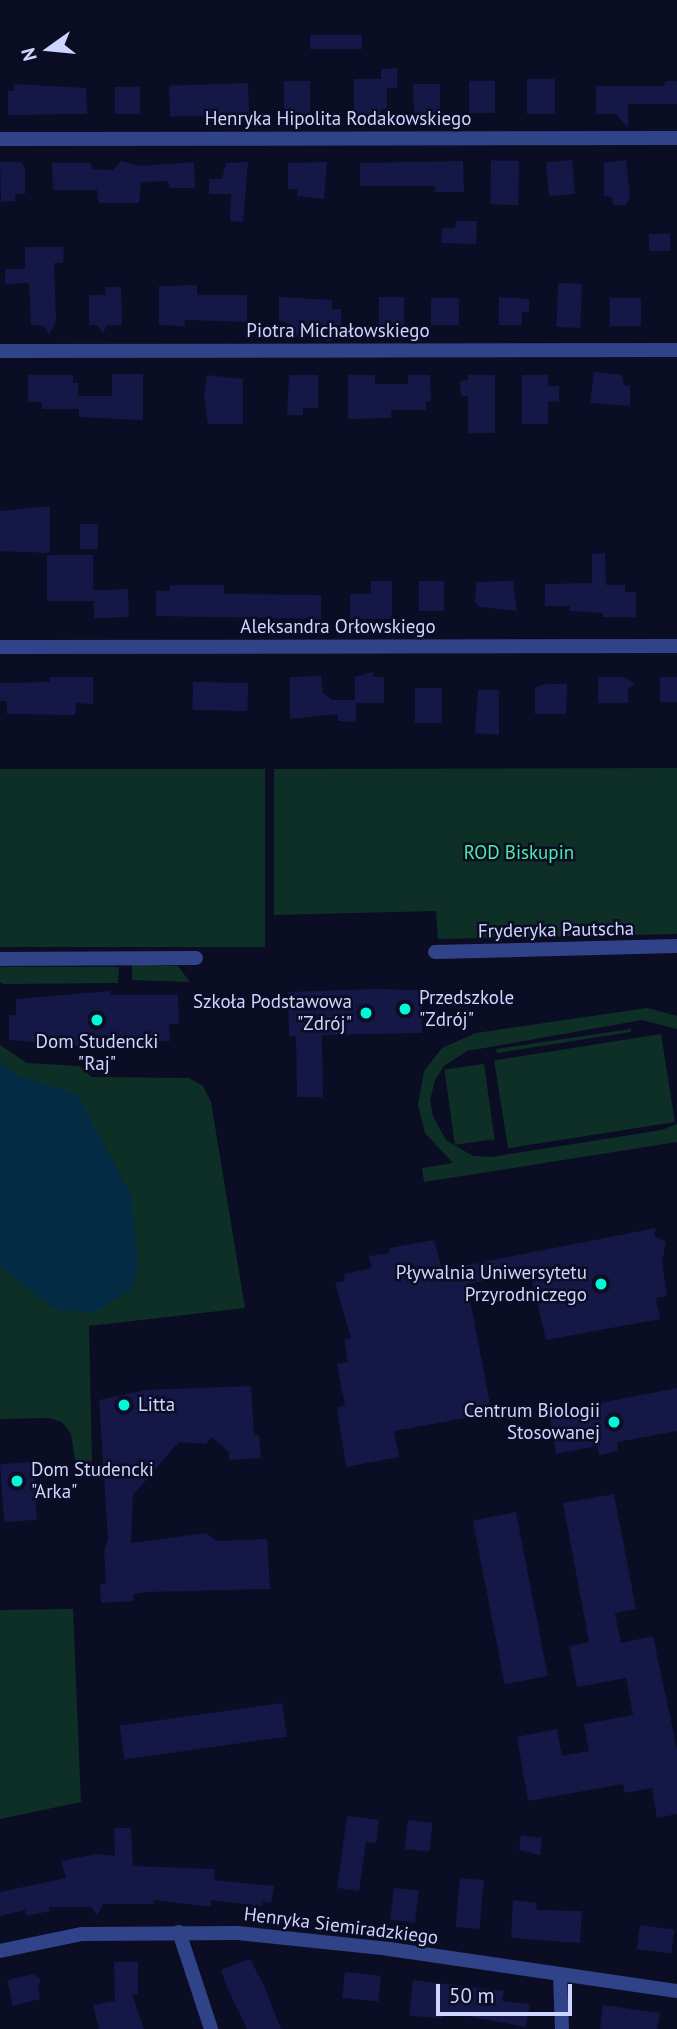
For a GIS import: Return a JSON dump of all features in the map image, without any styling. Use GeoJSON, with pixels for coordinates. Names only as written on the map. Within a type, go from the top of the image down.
{"type":"FeatureCollection","features":[{"type":"Feature","properties":{"kind":"street","name":"Henryka Hipolita Rodakowskiego"},"geometry":{"type":"LineString","coordinates":[[0,139],[677,138]]}},
{"type":"Feature","properties":{"kind":"street","name":"Piotra Michałowskiego"},"geometry":{"type":"LineString","coordinates":[[0,351],[677,350]]}},
{"type":"Feature","properties":{"kind":"street","name":"Aleksandra Orłowskiego"},"geometry":{"type":"LineString","coordinates":[[0,646],[677,646]]}},
{"type":"Feature","properties":{"kind":"street","name":"Fryderyka Pautscha"},"geometry":{"type":"LineString","coordinates":[[435,952],[677,946]]}},
{"type":"Feature","properties":{"kind":"street"},"geometry":{"type":"LineString","coordinates":[[0,959],[196,957]]}},
{"type":"Feature","properties":{"kind":"street"},"geometry":{"type":"LineString","coordinates":[[179,1932],[211,2029]]}},
{"type":"Feature","properties":{"kind":"street","name":"Henryka Siemiradzkiego"},"geometry":{"type":"LineString","coordinates":[[0,1951],[82,1934],[179,1932],[314,1940],[677,1991]]}},
{"type":"Feature","properties":{"kind":"street"},"geometry":{"type":"LineString","coordinates":[[560,1975],[562,2029]]}},
{"type":"Feature","properties":{"kind":"green space","name":"ROD Biskupin"},"geometry":{"type":"Polygon","coordinates":[[[677,768],[677,934],[438,939],[436,911],[274,915],[274,769],[677,768]]]}},
{"type":"Feature","properties":{"kind":"green space"},"geometry":{"type":"Polygon","coordinates":[[[0,769],[265,769],[265,947],[0,947],[0,769]]]}},
{"type":"Feature","properties":{"kind":"green space"},"geometry":{"type":"Polygon","coordinates":[[[132,964],[178,966],[190,982],[132,980],[132,964]]]}},
{"type":"Feature","properties":{"kind":"green space"},"geometry":{"type":"Polygon","coordinates":[[[0,967],[119,967],[118,983],[4,984],[0,982],[0,967]]]}},
{"type":"Feature","properties":{"kind":"green space"},"geometry":{"type":"Polygon","coordinates":[[[647,1008],[677,1016],[677,1029],[642,1020],[467,1051],[444,1066],[435,1080],[430,1100],[433,1116],[446,1140],[473,1156],[491,1157],[662,1130],[677,1124],[677,1142],[424,1182],[422,1168],[453,1163],[425,1133],[418,1105],[424,1071],[442,1048],[476,1033],[647,1008]]]}},
{"type":"Feature","properties":{"kind":"green space"},"geometry":{"type":"Polygon","coordinates":[[[631,1029],[631,1032],[497,1053],[496,1049],[631,1029]]]}},
{"type":"Feature","properties":{"kind":"green space"},"geometry":{"type":"Polygon","coordinates":[[[661,1034],[675,1122],[508,1148],[494,1060],[661,1034]]]}},
{"type":"Feature","properties":{"kind":"green space"},"geometry":{"type":"Polygon","coordinates":[[[0,1045],[27,1063],[79,1066],[92,1077],[189,1078],[203,1086],[211,1102],[245,1308],[89,1326],[92,1462],[75,1461],[71,1434],[62,1422],[49,1418],[0,1419],[0,1045]]]}},
{"type":"Feature","properties":{"kind":"green space"},"geometry":{"type":"Polygon","coordinates":[[[484,1064],[495,1139],[455,1145],[444,1070],[484,1064]]]}},
{"type":"Feature","properties":{"kind":"green space"},"geometry":{"type":"Polygon","coordinates":[[[73,1609],[81,1802],[0,1819],[0,1610],[73,1609]]]}},
{"type":"Feature","properties":{"kind":"water"},"geometry":{"type":"Polygon","coordinates":[[[0,1063],[18,1076],[77,1094],[132,1197],[138,1266],[133,1288],[93,1313],[54,1309],[0,1266],[0,1063]]]}},
{"type":"Feature","properties":{"kind":"building"},"geometry":{"type":"Polygon","coordinates":[[[310,35],[362,35],[362,49],[310,49],[310,35]]]}},
{"type":"Feature","properties":{"kind":"building"},"geometry":{"type":"Polygon","coordinates":[[[397,68],[397,88],[387,88],[387,109],[381,109],[380,121],[369,114],[354,114],[354,79],[381,79],[381,69],[397,68]]]}},
{"type":"Feature","properties":{"kind":"building"},"geometry":{"type":"Polygon","coordinates":[[[527,79],[555,79],[555,114],[527,114],[527,79]]]}},
{"type":"Feature","properties":{"kind":"building"},"geometry":{"type":"Polygon","coordinates":[[[284,81],[310,81],[310,114],[284,114],[284,81]]]}},
{"type":"Feature","properties":{"kind":"building"},"geometry":{"type":"Polygon","coordinates":[[[469,81],[495,81],[495,113],[469,113],[469,81]]]}},
{"type":"Feature","properties":{"kind":"building"},"geometry":{"type":"Polygon","coordinates":[[[666,81],[677,81],[677,104],[628,104],[628,128],[616,114],[596,114],[596,86],[663,86],[666,81]]]}},
{"type":"Feature","properties":{"kind":"building"},"geometry":{"type":"Polygon","coordinates":[[[248,83],[249,114],[170,117],[169,86],[248,83]]]}},
{"type":"Feature","properties":{"kind":"building"},"geometry":{"type":"Polygon","coordinates":[[[14,84],[86,88],[87,114],[8,115],[8,91],[14,91],[14,84]]]}},
{"type":"Feature","properties":{"kind":"building"},"geometry":{"type":"Polygon","coordinates":[[[413,84],[440,84],[440,114],[426,113],[420,120],[414,114],[413,84]]]}},
{"type":"Feature","properties":{"kind":"building"},"geometry":{"type":"Polygon","coordinates":[[[115,87],[140,87],[140,114],[115,114],[115,87]]]}},
{"type":"Feature","properties":{"kind":"building"},"geometry":{"type":"Polygon","coordinates":[[[572,160],[575,194],[549,196],[546,162],[572,160]]]}},
{"type":"Feature","properties":{"kind":"building"},"geometry":{"type":"Polygon","coordinates":[[[626,160],[630,196],[626,205],[613,205],[612,197],[604,196],[604,163],[626,160]]]}},
{"type":"Feature","properties":{"kind":"building"},"geometry":{"type":"Polygon","coordinates":[[[121,161],[141,166],[194,162],[195,188],[170,188],[168,181],[141,182],[139,203],[99,203],[97,190],[53,190],[52,163],[91,163],[92,169],[113,170],[121,161]]]}},
{"type":"Feature","properties":{"kind":"building"},"geometry":{"type":"Polygon","coordinates":[[[463,161],[464,192],[435,192],[435,186],[360,186],[360,163],[463,161]]]}},
{"type":"Feature","properties":{"kind":"building"},"geometry":{"type":"Polygon","coordinates":[[[491,161],[519,161],[518,205],[490,205],[491,161]]]}},
{"type":"Feature","properties":{"kind":"building"},"geometry":{"type":"Polygon","coordinates":[[[0,162],[21,162],[25,168],[25,194],[15,194],[15,201],[1,202],[0,162]]]}},
{"type":"Feature","properties":{"kind":"building"},"geometry":{"type":"Polygon","coordinates":[[[248,162],[243,222],[230,221],[231,194],[209,194],[209,179],[222,179],[226,163],[248,162]]]}},
{"type":"Feature","properties":{"kind":"building"},"geometry":{"type":"Polygon","coordinates":[[[327,162],[324,199],[297,196],[298,189],[288,189],[288,163],[327,162]]]}},
{"type":"Feature","properties":{"kind":"building"},"geometry":{"type":"Polygon","coordinates":[[[456,221],[477,221],[476,244],[441,243],[442,228],[455,228],[456,221]]]}},
{"type":"Feature","properties":{"kind":"building"},"geometry":{"type":"Polygon","coordinates":[[[649,234],[670,234],[670,251],[649,251],[649,234]]]}},
{"type":"Feature","properties":{"kind":"building"},"geometry":{"type":"Polygon","coordinates":[[[25,247],[64,247],[63,263],[54,263],[56,321],[49,335],[44,326],[31,325],[29,283],[5,284],[5,269],[25,269],[25,247]]]}},
{"type":"Feature","properties":{"kind":"building"},"geometry":{"type":"Polygon","coordinates":[[[558,283],[582,284],[580,328],[556,327],[558,283]]]}},
{"type":"Feature","properties":{"kind":"building"},"geometry":{"type":"Polygon","coordinates":[[[197,285],[197,295],[247,295],[247,322],[185,320],[185,326],[159,325],[159,286],[197,285]]]}},
{"type":"Feature","properties":{"kind":"building"},"geometry":{"type":"Polygon","coordinates":[[[105,287],[121,287],[122,325],[107,325],[103,333],[97,325],[89,325],[89,295],[106,295],[105,287]]]}},
{"type":"Feature","properties":{"kind":"building"},"geometry":{"type":"Polygon","coordinates":[[[279,297],[332,300],[332,309],[341,309],[341,325],[332,325],[332,341],[327,341],[321,326],[303,325],[297,337],[293,326],[279,320],[279,297]]]}},
{"type":"Feature","properties":{"kind":"building"},"geometry":{"type":"Polygon","coordinates":[[[379,297],[404,297],[404,326],[379,326],[379,297]]]}},
{"type":"Feature","properties":{"kind":"building"},"geometry":{"type":"Polygon","coordinates":[[[499,297],[529,299],[529,312],[522,312],[522,325],[499,325],[499,297]]]}},
{"type":"Feature","properties":{"kind":"building"},"geometry":{"type":"Polygon","coordinates":[[[431,298],[459,298],[459,325],[431,325],[431,298]]]}},
{"type":"Feature","properties":{"kind":"building"},"geometry":{"type":"Polygon","coordinates":[[[610,298],[641,298],[641,326],[610,326],[610,298]]]}},
{"type":"Feature","properties":{"kind":"building"},"geometry":{"type":"Polygon","coordinates":[[[594,372],[622,375],[624,386],[630,386],[630,406],[590,403],[594,372]]]}},
{"type":"Feature","properties":{"kind":"building"},"geometry":{"type":"Polygon","coordinates":[[[112,374],[143,374],[143,420],[79,417],[79,396],[112,396],[112,374]]]}},
{"type":"Feature","properties":{"kind":"building"},"geometry":{"type":"Polygon","coordinates":[[[28,375],[73,375],[73,383],[78,383],[79,409],[42,409],[42,402],[28,402],[28,375]]]}},
{"type":"Feature","properties":{"kind":"building"},"geometry":{"type":"Polygon","coordinates":[[[207,375],[243,379],[243,424],[208,424],[204,396],[207,375]]]}},
{"type":"Feature","properties":{"kind":"building"},"geometry":{"type":"Polygon","coordinates":[[[289,375],[318,375],[318,408],[303,408],[303,415],[287,415],[289,375]]]}},
{"type":"Feature","properties":{"kind":"building"},"geometry":{"type":"Polygon","coordinates":[[[348,375],[375,375],[375,384],[408,384],[408,375],[430,375],[431,402],[426,401],[426,410],[391,410],[391,418],[348,419],[348,375]]]}},
{"type":"Feature","properties":{"kind":"building"},"geometry":{"type":"Polygon","coordinates":[[[468,375],[495,375],[495,433],[468,433],[468,396],[461,396],[460,381],[468,380],[468,375]]]}},
{"type":"Feature","properties":{"kind":"building"},"geometry":{"type":"Polygon","coordinates":[[[522,375],[548,375],[548,386],[559,386],[559,402],[548,401],[548,424],[522,424],[522,375]]]}},
{"type":"Feature","properties":{"kind":"building"},"geometry":{"type":"Polygon","coordinates":[[[50,506],[50,553],[0,551],[0,511],[50,506]]]}},
{"type":"Feature","properties":{"kind":"building"},"geometry":{"type":"Polygon","coordinates":[[[80,524],[98,524],[98,549],[80,549],[80,524]]]}},
{"type":"Feature","properties":{"kind":"building"},"geometry":{"type":"Polygon","coordinates":[[[605,553],[606,585],[625,585],[625,592],[636,592],[636,617],[603,617],[603,613],[570,611],[570,606],[545,606],[545,584],[592,583],[592,554],[605,553]]]}},
{"type":"Feature","properties":{"kind":"building"},"geometry":{"type":"Polygon","coordinates":[[[47,555],[93,555],[93,601],[47,601],[47,555]]]}},
{"type":"Feature","properties":{"kind":"building"},"geometry":{"type":"Polygon","coordinates":[[[371,581],[392,581],[392,619],[350,619],[350,594],[371,594],[371,581]]]}},
{"type":"Feature","properties":{"kind":"building"},"geometry":{"type":"Polygon","coordinates":[[[419,581],[444,581],[444,611],[419,611],[419,581]]]}},
{"type":"Feature","properties":{"kind":"building"},"geometry":{"type":"Polygon","coordinates":[[[513,581],[517,611],[480,607],[475,602],[476,582],[513,581]]]}},
{"type":"Feature","properties":{"kind":"building"},"geometry":{"type":"Polygon","coordinates":[[[170,585],[224,585],[224,594],[321,595],[321,619],[156,616],[156,591],[170,591],[170,585]]]}},
{"type":"Feature","properties":{"kind":"building"},"geometry":{"type":"Polygon","coordinates":[[[128,589],[129,617],[94,618],[93,590],[128,589]]]}},
{"type":"Feature","properties":{"kind":"building"},"geometry":{"type":"Polygon","coordinates":[[[373,672],[373,677],[384,677],[384,703],[356,703],[356,722],[338,721],[338,714],[290,719],[290,677],[321,676],[323,693],[332,700],[355,700],[355,677],[373,672]]]}},
{"type":"Feature","properties":{"kind":"building"},"geometry":{"type":"Polygon","coordinates":[[[50,677],[93,677],[93,704],[76,703],[75,715],[7,714],[7,701],[0,701],[0,683],[50,682],[50,677]]]}},
{"type":"Feature","properties":{"kind":"building"},"geometry":{"type":"Polygon","coordinates":[[[598,677],[623,677],[636,684],[628,688],[628,703],[598,703],[598,677]]]}},
{"type":"Feature","properties":{"kind":"building"},"geometry":{"type":"Polygon","coordinates":[[[660,677],[677,677],[677,702],[660,702],[660,677]]]}},
{"type":"Feature","properties":{"kind":"building"},"geometry":{"type":"Polygon","coordinates":[[[193,682],[248,683],[248,711],[193,710],[193,682]]]}},
{"type":"Feature","properties":{"kind":"building"},"geometry":{"type":"Polygon","coordinates":[[[567,684],[566,714],[535,714],[535,687],[567,684]]]}},
{"type":"Feature","properties":{"kind":"building"},"geometry":{"type":"Polygon","coordinates":[[[415,688],[442,688],[442,723],[415,723],[415,688]]]}},
{"type":"Feature","properties":{"kind":"building"},"geometry":{"type":"Polygon","coordinates":[[[478,690],[499,690],[499,735],[475,733],[478,690]]]}},
{"type":"Feature","properties":{"kind":"building"},"geometry":{"type":"Polygon","coordinates":[[[421,990],[422,1033],[322,1035],[323,1097],[297,1097],[296,1036],[289,1036],[288,992],[421,990]]]}},
{"type":"Feature","properties":{"kind":"building","name":"Dom Studencki \"Raj\""},"geometry":{"type":"Polygon","coordinates":[[[110,991],[110,995],[178,995],[179,1024],[169,1024],[170,1041],[152,1041],[143,1047],[101,1048],[9,1040],[9,1015],[16,1015],[16,999],[110,991]]]}},
{"type":"Feature","properties":{"kind":"building"},"geometry":{"type":"Polygon","coordinates":[[[656,1228],[654,1236],[666,1242],[662,1262],[667,1296],[656,1298],[660,1319],[546,1340],[530,1272],[467,1284],[490,1404],[485,1404],[487,1414],[394,1431],[399,1457],[346,1467],[337,1407],[345,1406],[337,1364],[348,1362],[344,1339],[351,1338],[335,1283],[345,1281],[344,1274],[372,1268],[369,1256],[390,1253],[389,1248],[434,1240],[442,1270],[656,1228]]]}},
{"type":"Feature","properties":{"kind":"building"},"geometry":{"type":"Polygon","coordinates":[[[251,1386],[254,1435],[259,1435],[261,1458],[229,1460],[229,1452],[211,1437],[206,1444],[179,1442],[133,1495],[131,1543],[206,1533],[217,1541],[267,1539],[270,1589],[147,1592],[133,1594],[133,1601],[101,1603],[100,1584],[106,1583],[104,1552],[108,1539],[99,1400],[145,1390],[251,1386]]]}},
{"type":"Feature","properties":{"kind":"building","name":"Centrum Biologii Stosowanej"},"geometry":{"type":"Polygon","coordinates":[[[677,1388],[677,1431],[617,1442],[618,1451],[599,1455],[597,1446],[556,1454],[549,1413],[677,1388]]]}},
{"type":"Feature","properties":{"kind":"building","name":"Dom Studencki \"Arka\""},"geometry":{"type":"Polygon","coordinates":[[[33,1462],[37,1520],[4,1522],[0,1464],[33,1462]]]}},
{"type":"Feature","properties":{"kind":"building"},"geometry":{"type":"Polygon","coordinates":[[[614,1494],[636,1609],[615,1613],[621,1643],[653,1636],[677,1749],[677,1814],[657,1818],[652,1788],[625,1793],[623,1784],[528,1801],[517,1737],[557,1729],[562,1756],[589,1751],[584,1724],[633,1715],[626,1678],[577,1687],[569,1646],[589,1642],[563,1503],[614,1494]]]}},
{"type":"Feature","properties":{"kind":"building"},"geometry":{"type":"Polygon","coordinates":[[[516,1512],[548,1676],[505,1684],[473,1520],[516,1512]]]}},
{"type":"Feature","properties":{"kind":"building"},"geometry":{"type":"Polygon","coordinates":[[[282,1703],[287,1737],[124,1759],[120,1726],[282,1703]]]}},
{"type":"Feature","properties":{"kind":"building"},"geometry":{"type":"Polygon","coordinates":[[[347,1816],[379,1820],[376,1843],[366,1842],[359,1891],[337,1888],[347,1816]]]}},
{"type":"Feature","properties":{"kind":"building"},"geometry":{"type":"Polygon","coordinates":[[[408,1820],[433,1823],[429,1852],[404,1849],[408,1820]]]}},
{"type":"Feature","properties":{"kind":"building"},"geometry":{"type":"Polygon","coordinates":[[[114,1828],[131,1828],[133,1866],[215,1869],[214,1880],[274,1886],[271,1903],[263,1902],[262,1906],[211,1900],[211,1907],[154,1900],[154,1904],[103,1904],[97,1916],[91,1907],[49,1907],[50,1911],[27,1916],[25,1910],[0,1916],[0,1892],[66,1878],[61,1861],[96,1854],[115,1856],[114,1828]]]}},
{"type":"Feature","properties":{"kind":"building"},"geometry":{"type":"Polygon","coordinates":[[[521,1835],[542,1838],[540,1855],[519,1850],[521,1835]]]}},
{"type":"Feature","properties":{"kind":"building"},"geometry":{"type":"Polygon","coordinates":[[[460,1878],[484,1880],[480,1929],[456,1927],[460,1878]]]}},
{"type":"Feature","properties":{"kind":"building"},"geometry":{"type":"Polygon","coordinates":[[[394,1888],[419,1891],[415,1923],[390,1920],[394,1888]]]}},
{"type":"Feature","properties":{"kind":"building"},"geometry":{"type":"Polygon","coordinates":[[[513,1900],[537,1903],[536,1910],[582,1911],[580,1943],[511,1938],[513,1900]]]}},
{"type":"Feature","properties":{"kind":"building"},"geometry":{"type":"Polygon","coordinates":[[[640,1925],[675,1930],[671,1954],[637,1949],[640,1925]]]}},
{"type":"Feature","properties":{"kind":"building"},"geometry":{"type":"Polygon","coordinates":[[[250,1959],[281,2029],[247,2029],[226,1985],[221,1970],[250,1959]]]}},
{"type":"Feature","properties":{"kind":"building"},"geometry":{"type":"Polygon","coordinates":[[[114,1962],[138,1962],[138,1994],[132,1994],[144,2029],[99,2029],[93,2005],[115,2001],[114,1962]]]}},
{"type":"Feature","properties":{"kind":"building"},"geometry":{"type":"Polygon","coordinates":[[[345,1972],[381,1976],[378,2002],[342,1998],[345,1972]]]}},
{"type":"Feature","properties":{"kind":"building"},"geometry":{"type":"Polygon","coordinates":[[[34,1974],[41,1980],[38,1986],[40,1999],[13,2006],[7,1980],[34,1974]]]}},
{"type":"Feature","properties":{"kind":"building"},"geometry":{"type":"Polygon","coordinates":[[[413,1980],[504,1991],[502,2001],[530,2004],[526,2027],[445,2012],[442,2018],[409,2016],[413,1980]]]}},
{"type":"Feature","properties":{"kind":"building"},"geometry":{"type":"Polygon","coordinates":[[[603,2005],[660,2013],[657,2029],[600,2029],[603,2005]]]}},
{"type":"Feature","properties":{"kind":"place","name":"Przedszkole \"Zdrój\""},"geometry":{"type":"Point","coordinates":[405,1009]}},
{"type":"Feature","properties":{"kind":"place","name":"Szkoła Podstawowa \"Zdrój\""},"geometry":{"type":"Point","coordinates":[366,1013]}},
{"type":"Feature","properties":{"kind":"place","name":"Dom Studencki \"Raj\""},"geometry":{"type":"Point","coordinates":[97,1020]}},
{"type":"Feature","properties":{"kind":"place","name":"Pływalnia Uniwersytetu Przyrodniczego"},"geometry":{"type":"Point","coordinates":[601,1284]}},
{"type":"Feature","properties":{"kind":"place","name":"Litta"},"geometry":{"type":"Point","coordinates":[124,1405]}},
{"type":"Feature","properties":{"kind":"place","name":"Centrum Biologii Stosowanej"},"geometry":{"type":"Point","coordinates":[614,1422]}},
{"type":"Feature","properties":{"kind":"place","name":"Dom Studencki \"Arka\""},"geometry":{"type":"Point","coordinates":[17,1481]}}]}
